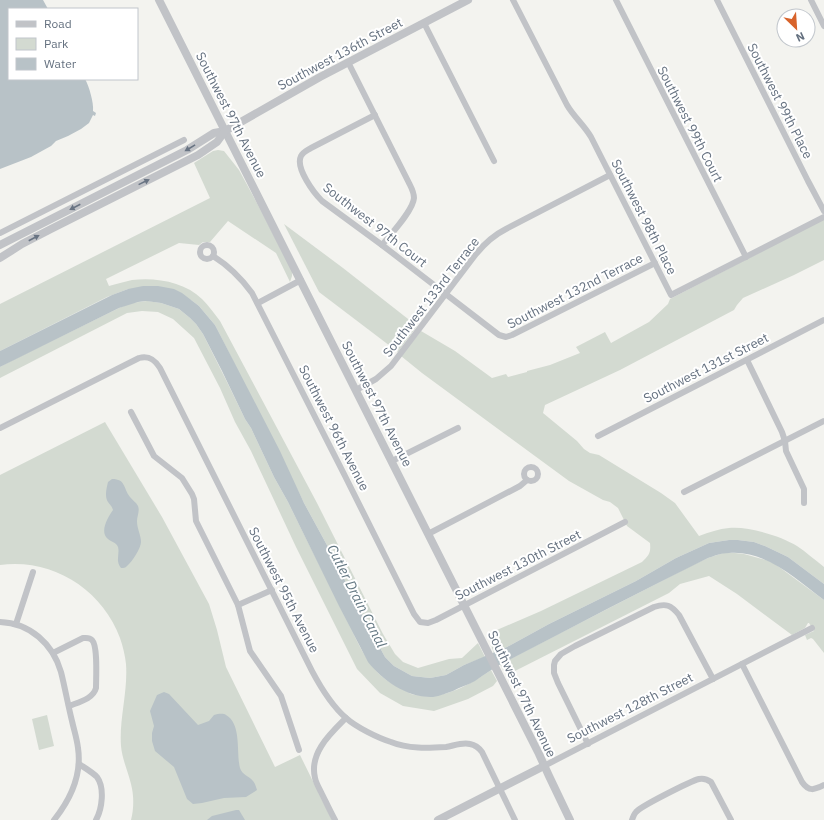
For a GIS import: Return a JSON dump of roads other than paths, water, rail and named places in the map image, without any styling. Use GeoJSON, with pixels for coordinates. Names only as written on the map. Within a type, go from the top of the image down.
{"type":"FeatureCollection","features":[{"type":"Feature","properties":{"kind":"street","name":"Southwest 97th Avenue"},"geometry":{"type":"LineString","coordinates":[[160,0],[487,650],[570,820]]}},
{"type":"Feature","properties":{"kind":"street","name":"Southwest 136th Street"},"geometry":{"type":"LineString","coordinates":[[0,245],[174,157],[214,133],[225,131],[348,62],[468,0]]}},
{"type":"Feature","properties":{"kind":"street","name":"Southwest 98th Place"},"geometry":{"type":"LineString","coordinates":[[513,0],[567,105],[571,112],[587,130],[671,295],[824,217]]}},
{"type":"Feature","properties":{"kind":"street","name":"Southwest 99th Court"},"geometry":{"type":"LineString","coordinates":[[616,0],[746,257]]}},
{"type":"Feature","properties":{"kind":"street","name":"Southwest 99th Place"},"geometry":{"type":"LineString","coordinates":[[717,0],[824,211]]}},
{"type":"Feature","properties":{"kind":"street"},"geometry":{"type":"LineString","coordinates":[[811,0],[822,18],[824,26]]}},
{"type":"Feature","properties":{"kind":"street"},"geometry":{"type":"LineString","coordinates":[[424,23],[494,161]]}},
{"type":"Feature","properties":{"kind":"street"},"geometry":{"type":"LineString","coordinates":[[348,62],[414,194],[413,204],[406,216],[382,245]]}},
{"type":"Feature","properties":{"kind":"street","name":"Southwest 97th Court"},"geometry":{"type":"LineString","coordinates":[[375,115],[307,150],[301,156],[300,162],[303,174],[318,198],[382,245],[496,334],[506,337]]}},
{"type":"Feature","properties":{"kind":"street","name":"Southwest 136th Street"},"geometry":{"type":"LineString","coordinates":[[0,258],[22,244],[198,155],[217,142],[225,131]]}},
{"type":"Feature","properties":{"kind":"street"},"geometry":{"type":"LineString","coordinates":[[0,233],[184,140]]}},
{"type":"Feature","properties":{"kind":"street","name":"Southwest 133rd Terrace"},"geometry":{"type":"LineString","coordinates":[[356,390],[373,381],[385,372],[482,247],[492,238],[506,229],[610,175]]}},
{"type":"Feature","properties":{"kind":"street","name":"Southwest 96th Avenue"},"geometry":{"type":"LineString","coordinates":[[213,256],[230,268],[241,279],[258,303],[414,614],[420,622]]}},
{"type":"Feature","properties":{"kind":"street","name":"Southwest 132nd Terrace"},"geometry":{"type":"LineString","coordinates":[[506,337],[519,332],[655,263]]}},
{"type":"Feature","properties":{"kind":"street"},"geometry":{"type":"LineString","coordinates":[[258,303],[301,280]]}},
{"type":"Feature","properties":{"kind":"street","name":"Southwest 131st Street"},"geometry":{"type":"LineString","coordinates":[[598,436],[824,320]]}},
{"type":"Feature","properties":{"kind":"street","name":"Southwest 95th Avenue"},"geometry":{"type":"LineString","coordinates":[[0,428],[135,360],[142,357],[154,360],[160,368],[322,688],[346,718],[367,732],[401,745],[433,747],[469,744],[476,746],[480,750],[499,789]]}},
{"type":"Feature","properties":{"kind":"street"},"geometry":{"type":"LineString","coordinates":[[747,360],[785,441],[786,451],[804,489],[804,503]]}},
{"type":"Feature","properties":{"kind":"street"},"geometry":{"type":"LineString","coordinates":[[131,412],[154,456],[182,478],[192,494],[194,499],[196,520],[238,605],[250,651],[281,696],[299,750]]}},
{"type":"Feature","properties":{"kind":"street"},"geometry":{"type":"LineString","coordinates":[[684,492],[824,422]]}},
{"type":"Feature","properties":{"kind":"street"},"geometry":{"type":"LineString","coordinates":[[392,461],[458,428]]}},
{"type":"Feature","properties":{"kind":"street"},"geometry":{"type":"LineString","coordinates":[[428,534],[520,486],[527,480]]}},
{"type":"Feature","properties":{"kind":"street","name":"Southwest 130th Street"},"geometry":{"type":"LineString","coordinates":[[420,622],[432,622],[625,522]]}},
{"type":"Feature","properties":{"kind":"street"},"geometry":{"type":"LineString","coordinates":[[16,624],[33,572]]}},
{"type":"Feature","properties":{"kind":"street"},"geometry":{"type":"LineString","coordinates":[[238,605],[272,590]]}},
{"type":"Feature","properties":{"kind":"street"},"geometry":{"type":"LineString","coordinates":[[588,744],[554,673],[555,661],[561,654],[575,646],[654,607],[663,605],[670,606],[679,616],[713,679]]}},
{"type":"Feature","properties":{"kind":"street"},"geometry":{"type":"LineString","coordinates":[[0,622],[16,624],[33,632],[44,642],[60,667],[78,747],[79,764],[76,780],[71,794],[54,820]]}},
{"type":"Feature","properties":{"kind":"street","name":"Southwest 128th Street"},"geometry":{"type":"LineString","coordinates":[[438,820],[812,628]]}},
{"type":"Feature","properties":{"kind":"street"},"geometry":{"type":"LineString","coordinates":[[53,654],[82,638],[88,638],[93,641],[96,657],[95,692],[85,700],[69,706]]}},
{"type":"Feature","properties":{"kind":"street"},"geometry":{"type":"LineString","coordinates":[[742,664],[802,782],[812,790],[824,785]]}},
{"type":"Feature","properties":{"kind":"street"},"geometry":{"type":"LineString","coordinates":[[335,820],[316,783],[314,766],[319,750],[346,718]]}},
{"type":"Feature","properties":{"kind":"street"},"geometry":{"type":"LineString","coordinates":[[79,764],[94,774],[100,783],[102,798],[99,815],[96,820]]}},
{"type":"Feature","properties":{"kind":"street"},"geometry":{"type":"LineString","coordinates":[[632,820],[635,812],[699,779],[709,780],[713,785],[731,820]]}},
{"type":"Feature","properties":{"kind":"street"},"geometry":{"type":"LineString","coordinates":[[499,789],[515,820]]}},
{"type":"Feature","properties":{"kind":"water"},"geometry":{"type":"Polygon","coordinates":[[[0,0],[43,0],[47,8],[8,8],[8,80],[85,80],[91,95],[93,111],[96,113],[95,116],[93,115],[89,123],[81,129],[56,141],[51,146],[31,157],[0,169],[0,0]]]}},
{"type":"Feature","properties":{"kind":"water"},"geometry":{"type":"Polygon","coordinates":[[[143,286],[158,286],[174,289],[182,293],[199,306],[215,325],[280,451],[304,503],[385,657],[394,666],[412,676],[430,678],[446,675],[464,665],[507,647],[549,624],[636,581],[676,558],[709,543],[729,540],[754,542],[788,557],[824,584],[824,600],[791,575],[768,561],[743,553],[720,554],[708,558],[631,597],[499,665],[472,682],[453,691],[433,697],[424,697],[405,691],[381,676],[368,662],[203,334],[196,324],[179,309],[161,303],[146,301],[119,308],[0,367],[0,351],[112,295],[128,289],[143,286]]]}},
{"type":"Feature","properties":{"kind":"water"},"geometry":{"type":"Polygon","coordinates":[[[112,479],[117,479],[122,482],[128,494],[139,508],[137,521],[141,545],[134,558],[124,568],[121,568],[118,563],[117,545],[105,536],[104,532],[105,524],[113,510],[107,500],[106,494],[108,482],[112,479]]]}},
{"type":"Feature","properties":{"kind":"water"},"geometry":{"type":"Polygon","coordinates":[[[164,692],[169,694],[198,725],[209,721],[214,715],[217,714],[225,714],[231,719],[238,739],[240,768],[242,772],[254,782],[257,790],[246,797],[224,798],[202,803],[193,804],[187,799],[174,767],[155,751],[152,741],[154,726],[150,711],[157,695],[164,692]]]}},
{"type":"Feature","properties":{"kind":"water"},"geometry":{"type":"Polygon","coordinates":[[[239,810],[245,820],[207,820],[212,816],[239,810]]]}},
{"type":"Feature","properties":{"kind":"water label","name":"Cutler Drain Canal"},"geometry":{"type":"Point","coordinates":[357,596]}}]}
